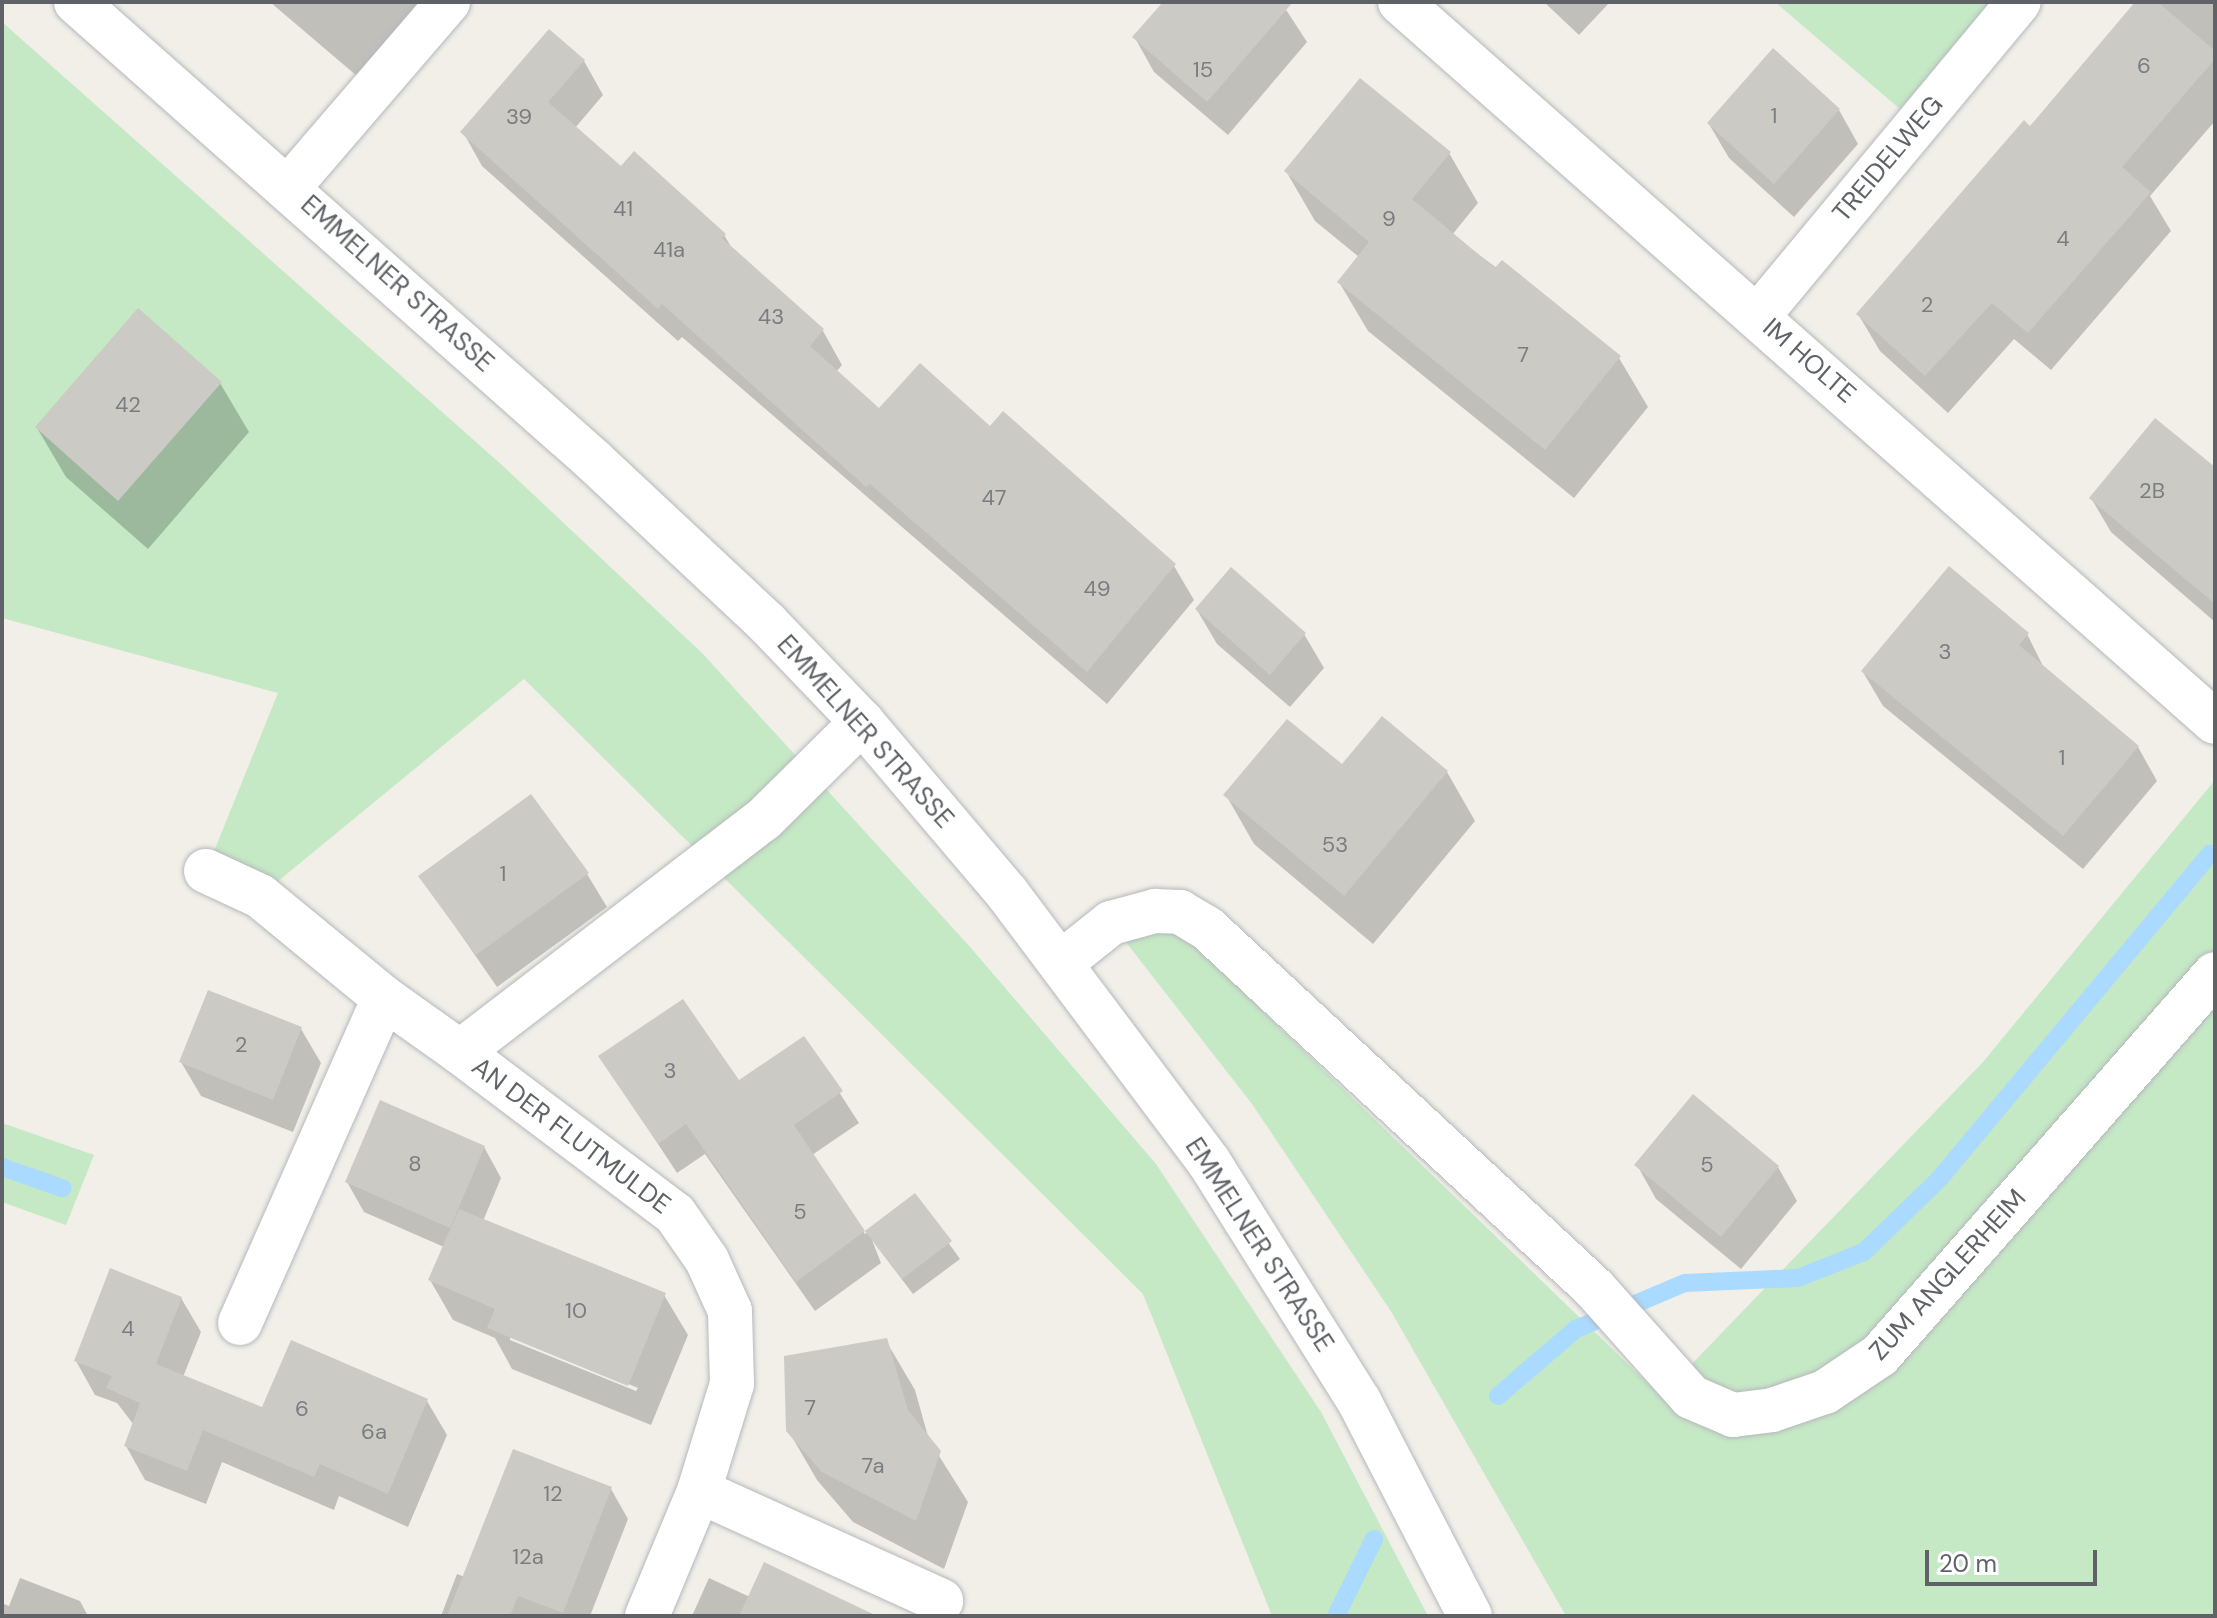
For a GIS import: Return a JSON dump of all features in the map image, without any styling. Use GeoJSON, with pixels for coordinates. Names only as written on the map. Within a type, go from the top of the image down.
{"type":"FeatureCollection","features":[{"type":"Feature","properties":{"kind":"street","name":"EMMELNER STRASSE"},"geometry":{"type":"LineString","coordinates":[[76,2],[289,187],[606,472],[767,623],[862,722],[1062,962],[1209,1162],[1359,1401],[1470,1616]]}},
{"type":"Feature","properties":{"kind":"street"},"geometry":{"type":"LineString","coordinates":[[289,187],[448,2]]}},
{"type":"Feature","properties":{"kind":"street","name":"IM HOLTE"},"geometry":{"type":"LineString","coordinates":[[1400,2],[2215,722]]}},
{"type":"Feature","properties":{"kind":"street","name":"TREIDELWEG"},"geometry":{"type":"LineString","coordinates":[[1758,316],[2019,2]]}},
{"type":"Feature","properties":{"kind":"street","name":"AN DER FLUTMULDE"},"geometry":{"type":"LineString","coordinates":[[460,1052],[753,828],[862,722]]}},
{"type":"Feature","properties":{"kind":"street","name":"AN DER FLUTMULDE"},"geometry":{"type":"LineString","coordinates":[[206,871],[260,896],[384,998],[675,1214],[707,1260],[730,1311],[732,1384],[699,1491],[647,1616]]}},
{"type":"Feature","properties":{"kind":"street","name":"ZUM ANGLERHEIM"},"geometry":{"type":"LineString","coordinates":[[1062,962],[1111,923],[1155,911],[1180,912],[1236,951],[1594,1288],[1691,1397],[1733,1415],[1772,1410],[1825,1392],[1880,1355],[2215,974]]}},
{"type":"Feature","properties":{"kind":"street"},"geometry":{"type":"LineString","coordinates":[[240,1323],[384,998]]}},
{"type":"Feature","properties":{"kind":"street"},"geometry":{"type":"LineString","coordinates":[[699,1491],[941,1601]]}},
{"type":"Feature","properties":{"kind":"green space"},"geometry":{"type":"Polygon","coordinates":[[[1775,2],[1991,2],[1900,109],[1775,2]]]}},
{"type":"Feature","properties":{"kind":"green space"},"geometry":{"type":"Polygon","coordinates":[[[2,22],[503,466],[703,654],[971,948],[1156,1164],[1321,1412],[1428,1616],[1272,1616],[1143,1294],[524,679],[260,896],[206,871],[278,693],[2,618],[2,22]]]}},
{"type":"Feature","properties":{"kind":"green space"},"geometry":{"type":"Polygon","coordinates":[[[2215,780],[2215,1616],[1566,1616],[1392,1313],[1252,1104],[1111,923],[1180,912],[1223,973],[1661,1396],[1983,1062],[2215,780]]]}},
{"type":"Feature","properties":{"kind":"green space"},"geometry":{"type":"Polygon","coordinates":[[[2,1123],[94,1155],[66,1225],[2,1202],[2,1123]]]}},
{"type":"Feature","properties":{"kind":"building"},"geometry":{"type":"Polygon","coordinates":[[[1163,2],[1293,2],[1207,102],[1132,37],[1163,2]]]}},
{"type":"Feature","properties":{"kind":"building"},"geometry":{"type":"Polygon","coordinates":[[[2135,2],[2158,2],[2215,51],[2215,59],[2122,167],[2151,192],[2028,333],[1992,303],[1925,376],[1856,314],[2024,120],[2030,126],[2135,2]]]}},
{"type":"Feature","properties":{"kind":"building"},"geometry":{"type":"Polygon","coordinates":[[[549,29],[585,60],[548,102],[621,166],[634,151],[726,234],[722,238],[824,329],[810,346],[879,408],[920,363],[990,426],[1003,411],[1176,564],[1087,672],[870,484],[866,487],[662,304],[658,309],[460,132],[549,29]]]}},
{"type":"Feature","properties":{"kind":"building"},"geometry":{"type":"Polygon","coordinates":[[[1773,48],[1840,109],[1774,184],[1707,123],[1773,48]]]}},
{"type":"Feature","properties":{"kind":"building"},"geometry":{"type":"Polygon","coordinates":[[[1360,78],[1451,152],[1412,199],[1495,268],[1502,260],[1621,356],[1545,450],[1337,282],[1369,242],[1284,171],[1360,78]]]}},
{"type":"Feature","properties":{"kind":"building"},"geometry":{"type":"Polygon","coordinates":[[[138,308],[222,382],[118,501],[35,427],[138,308]]]}},
{"type":"Feature","properties":{"kind":"building"},"geometry":{"type":"Polygon","coordinates":[[[2155,418],[2215,467],[2215,604],[2089,498],[2155,418]]]}},
{"type":"Feature","properties":{"kind":"building"},"geometry":{"type":"Polygon","coordinates":[[[1949,566],[2029,633],[2019,645],[2139,746],[2063,836],[1861,671],[1949,566]]]}},
{"type":"Feature","properties":{"kind":"building"},"geometry":{"type":"Polygon","coordinates":[[[1231,567],[1306,633],[1270,675],[1195,609],[1231,567]]]}},
{"type":"Feature","properties":{"kind":"building"},"geometry":{"type":"Polygon","coordinates":[[[1382,716],[1448,771],[1344,896],[1223,795],[1287,719],[1342,764],[1382,716]]]}},
{"type":"Feature","properties":{"kind":"building"},"geometry":{"type":"Polygon","coordinates":[[[531,794],[589,873],[476,955],[418,876],[531,794]]]}},
{"type":"Feature","properties":{"kind":"building"},"geometry":{"type":"Polygon","coordinates":[[[208,990],[302,1027],[273,1100],[179,1062],[208,990]]]}},
{"type":"Feature","properties":{"kind":"building"},"geometry":{"type":"Polygon","coordinates":[[[683,999],[739,1080],[804,1036],[843,1091],[794,1125],[865,1231],[796,1282],[686,1124],[658,1144],[598,1056],[683,999]]]}},
{"type":"Feature","properties":{"kind":"building"},"geometry":{"type":"Polygon","coordinates":[[[1693,1094],[1779,1166],[1721,1237],[1634,1165],[1693,1094]]]}},
{"type":"Feature","properties":{"kind":"building"},"geometry":{"type":"Polygon","coordinates":[[[380,1100],[485,1146],[450,1228],[345,1182],[380,1100]]]}},
{"type":"Feature","properties":{"kind":"building"},"geometry":{"type":"Polygon","coordinates":[[[915,1193],[952,1241],[902,1279],[865,1231],[915,1193]]]}},
{"type":"Feature","properties":{"kind":"building"},"geometry":{"type":"Polygon","coordinates":[[[459,1209],[666,1293],[628,1386],[487,1328],[495,1309],[428,1280],[459,1209]]]}},
{"type":"Feature","properties":{"kind":"building"},"geometry":{"type":"Polygon","coordinates":[[[110,1268],[182,1297],[156,1364],[262,1407],[291,1340],[428,1399],[388,1494],[320,1464],[314,1477],[203,1430],[187,1471],[124,1446],[140,1403],[106,1388],[112,1376],[74,1361],[110,1268]]]}},
{"type":"Feature","properties":{"kind":"building"},"geometry":{"type":"Polygon","coordinates":[[[887,1338],[908,1410],[941,1451],[916,1521],[822,1472],[786,1431],[784,1356],[887,1338]]]}},
{"type":"Feature","properties":{"kind":"building"},"geometry":{"type":"Polygon","coordinates":[[[513,1449],[612,1487],[563,1613],[518,1596],[510,1616],[447,1616],[513,1449]]]}},
{"type":"Feature","properties":{"kind":"building"},"geometry":{"type":"Polygon","coordinates":[[[764,1562],[877,1616],[739,1616],[764,1562]]]}},
{"type":"Feature","properties":{"kind":"waterway"},"geometry":{"type":"LineString","coordinates":[[1498,1396],[1576,1329],[1685,1283],[1798,1278],[1864,1252],[1940,1178],[2210,854]]}},
{"type":"Feature","properties":{"kind":"waterway"},"geometry":{"type":"LineString","coordinates":[[2,1167],[62,1188]]}},
{"type":"Feature","properties":{"kind":"waterway"},"geometry":{"type":"LineString","coordinates":[[1336,1616],[1374,1539]]}}]}
